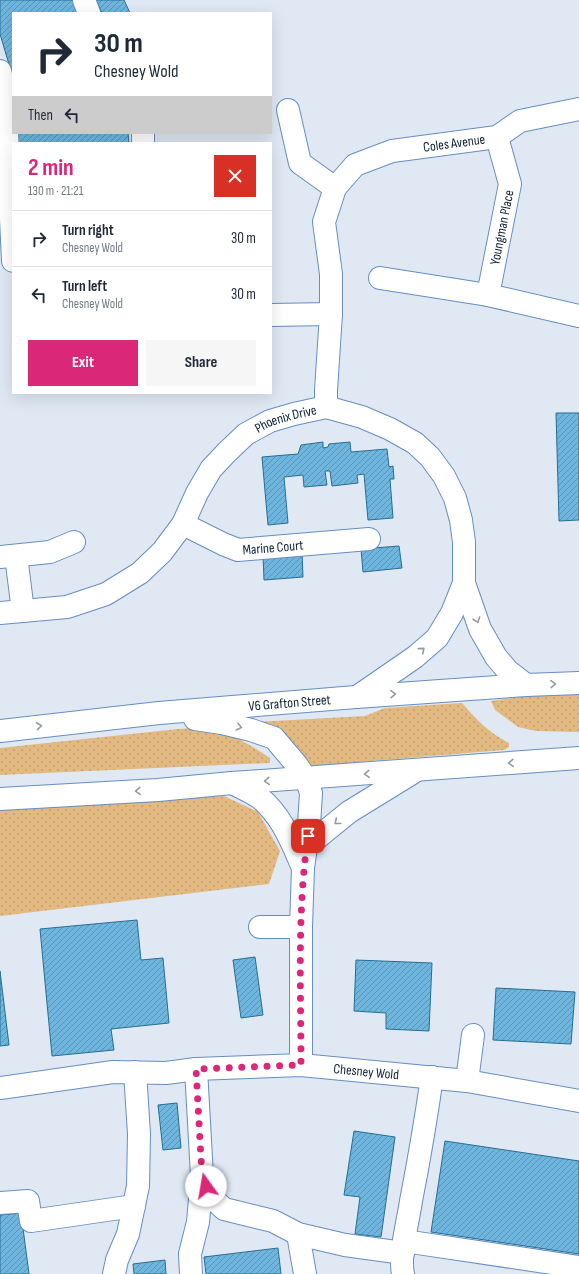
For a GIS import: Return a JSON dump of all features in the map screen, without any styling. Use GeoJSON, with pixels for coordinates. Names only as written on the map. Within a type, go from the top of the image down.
{"type":"FeatureCollection","features":[{"type":"Feature","properties":{"kind":"street"},"geometry":{"type":"LineString","coordinates":[[84,0],[89,12]]}},
{"type":"Feature","properties":{"kind":"street"},"geometry":{"type":"LineString","coordinates":[[4,85],[12,241]]}},
{"type":"Feature","properties":{"kind":"street","name":"Coles Avenue"},"geometry":{"type":"LineString","coordinates":[[326,407],[331,314],[331,274],[324,222],[335,188],[356,165],[392,151],[497,138],[520,121],[579,109]]}},
{"type":"Feature","properties":{"kind":"street"},"geometry":{"type":"LineString","coordinates":[[288,110],[300,163],[335,188]]}},
{"type":"Feature","properties":{"kind":"street","name":"Youngman Place"},"geometry":{"type":"LineString","coordinates":[[488,295],[510,184],[497,138]]}},
{"type":"Feature","properties":{"kind":"street"},"geometry":{"type":"LineString","coordinates":[[0,261],[12,261]]}},
{"type":"Feature","properties":{"kind":"street"},"geometry":{"type":"LineString","coordinates":[[380,278],[488,295],[579,316]]}},
{"type":"Feature","properties":{"kind":"street"},"geometry":{"type":"LineString","coordinates":[[272,315],[331,314]]}},
{"type":"Feature","properties":{"kind":"street","name":"Phoenix Drive"},"geometry":{"type":"LineString","coordinates":[[0,613],[67,607],[106,594],[140,573],[162,552],[183,524],[197,493],[212,470],[227,452],[246,434],[270,421],[326,407],[362,417],[390,428],[415,444],[430,457],[444,476],[455,498],[461,520],[464,542],[464,583],[480,629],[496,657],[508,671],[526,685]]}},
{"type":"Feature","properties":{"kind":"street","name":"Marine Court"},"geometry":{"type":"LineString","coordinates":[[183,524],[238,550],[369,539]]}},
{"type":"Feature","properties":{"kind":"street"},"geometry":{"type":"LineString","coordinates":[[23,611],[8,556],[50,552],[74,542]]}},
{"type":"Feature","properties":{"kind":"street"},"geometry":{"type":"LineString","coordinates":[[356,697],[415,657],[437,638],[452,613],[464,583]]}},
{"type":"Feature","properties":{"kind":"street","name":"V6 Grafton Street"},"geometry":{"type":"LineString","coordinates":[[0,731],[159,713],[356,697],[526,685],[579,683]]}},
{"type":"Feature","properties":{"kind":"street"},"geometry":{"type":"LineString","coordinates":[[159,713],[222,723],[251,730],[274,738],[306,778],[311,793],[309,825],[303,868],[301,927],[301,1065]]}},
{"type":"Feature","properties":{"kind":"street"},"geometry":{"type":"LineString","coordinates":[[0,799],[158,790],[232,783],[579,758]]}},
{"type":"Feature","properties":{"kind":"street"},"geometry":{"type":"LineString","coordinates":[[306,847],[349,812],[417,770]]}},
{"type":"Feature","properties":{"kind":"street"},"geometry":{"type":"LineString","coordinates":[[232,783],[253,794],[278,817],[289,835],[303,868]]}},
{"type":"Feature","properties":{"kind":"street"},"geometry":{"type":"LineString","coordinates":[[260,928],[301,927]]}},
{"type":"Feature","properties":{"kind":"street"},"geometry":{"type":"LineString","coordinates":[[467,1081],[473,1035]]}},
{"type":"Feature","properties":{"kind":"street","name":"Chesney Wold"},"geometry":{"type":"LineString","coordinates":[[0,1088],[113,1072],[166,1073],[196,1069],[301,1065],[467,1081],[579,1101]]}},
{"type":"Feature","properties":{"kind":"street"},"geometry":{"type":"LineString","coordinates":[[191,1274],[190,1254],[198,1222],[202,1176],[196,1069]]}},
{"type":"Feature","properties":{"kind":"street"},"geometry":{"type":"LineString","coordinates":[[114,1274],[117,1260],[128,1234],[138,1186],[139,1134],[135,1072]]}},
{"type":"Feature","properties":{"kind":"street"},"geometry":{"type":"LineString","coordinates":[[403,1256],[432,1077]]}},
{"type":"Feature","properties":{"kind":"street"},"geometry":{"type":"LineString","coordinates":[[202,1176],[210,1196],[224,1209],[273,1221],[298,1234],[403,1256],[565,1268]]}},
{"type":"Feature","properties":{"kind":"street"},"geometry":{"type":"LineString","coordinates":[[0,1203],[28,1201],[31,1221],[134,1206]]}},
{"type":"Feature","properties":{"kind":"street"},"geometry":{"type":"LineString","coordinates":[[298,1234],[305,1274]]}},
{"type":"Feature","properties":{"kind":"shaded area"},"geometry":{"type":"Polygon","coordinates":[[[579,689],[579,732],[536,731],[518,727],[495,710],[491,701],[531,695],[579,689]]]}},
{"type":"Feature","properties":{"kind":"shaded area"},"geometry":{"type":"Polygon","coordinates":[[[462,703],[483,725],[509,743],[509,747],[504,750],[310,766],[256,722],[365,716],[385,708],[462,703]]]}},
{"type":"Feature","properties":{"kind":"shaded area"},"geometry":{"type":"Polygon","coordinates":[[[212,727],[235,737],[256,749],[270,758],[270,763],[0,775],[0,748],[178,729],[212,727]]]}},
{"type":"Feature","properties":{"kind":"shaded area"},"geometry":{"type":"Polygon","coordinates":[[[224,796],[258,812],[280,851],[269,884],[0,916],[0,804],[224,796]]]}},
{"type":"Feature","properties":{"kind":"building"},"geometry":{"type":"Polygon","coordinates":[[[0,0],[73,0],[77,12],[12,12],[12,75],[10,76],[9,71],[11,71],[0,34],[0,0]]]}},
{"type":"Feature","properties":{"kind":"building"},"geometry":{"type":"Polygon","coordinates":[[[96,0],[124,0],[130,12],[102,12],[96,0]]]}},
{"type":"Feature","properties":{"kind":"building"},"geometry":{"type":"Polygon","coordinates":[[[15,134],[128,134],[129,142],[16,142],[15,134]]]}},
{"type":"Feature","properties":{"kind":"building"},"geometry":{"type":"Polygon","coordinates":[[[556,413],[579,413],[579,520],[559,521],[556,413]]]}},
{"type":"Feature","properties":{"kind":"building"},"geometry":{"type":"Polygon","coordinates":[[[323,442],[323,448],[328,447],[329,444],[350,442],[351,452],[387,449],[389,467],[393,466],[394,479],[390,479],[393,518],[368,520],[364,474],[357,475],[358,483],[332,486],[330,471],[325,471],[327,485],[304,487],[303,475],[284,477],[288,523],[268,525],[262,457],[298,454],[301,445],[323,442]]]}},
{"type":"Feature","properties":{"kind":"building"},"geometry":{"type":"Polygon","coordinates":[[[399,546],[402,568],[363,572],[361,549],[399,546]]]}},
{"type":"Feature","properties":{"kind":"building"},"geometry":{"type":"Polygon","coordinates":[[[302,553],[303,577],[264,580],[263,555],[302,553]]]}},
{"type":"Feature","properties":{"kind":"building"},"geometry":{"type":"Polygon","coordinates":[[[137,920],[141,960],[163,958],[169,1023],[111,1029],[114,1050],[52,1056],[40,929],[137,920]]]}},
{"type":"Feature","properties":{"kind":"building"},"geometry":{"type":"Polygon","coordinates":[[[255,957],[263,1015],[241,1018],[233,960],[255,957]]]}},
{"type":"Feature","properties":{"kind":"building"},"geometry":{"type":"Polygon","coordinates":[[[356,960],[432,963],[429,1031],[386,1029],[386,1013],[354,1011],[356,960]]]}},
{"type":"Feature","properties":{"kind":"building"},"geometry":{"type":"Polygon","coordinates":[[[0,971],[9,1045],[0,1046],[0,971]]]}},
{"type":"Feature","properties":{"kind":"building"},"geometry":{"type":"Polygon","coordinates":[[[496,988],[575,992],[571,1044],[493,1040],[496,988]]]}},
{"type":"Feature","properties":{"kind":"building"},"geometry":{"type":"Polygon","coordinates":[[[177,1103],[181,1148],[163,1150],[158,1105],[177,1103]]]}},
{"type":"Feature","properties":{"kind":"building"},"geometry":{"type":"Polygon","coordinates":[[[354,1131],[395,1137],[381,1237],[355,1234],[360,1197],[344,1195],[354,1131]]]}},
{"type":"Feature","properties":{"kind":"building"},"geometry":{"type":"Polygon","coordinates":[[[445,1141],[579,1161],[579,1254],[431,1232],[445,1141]]]}},
{"type":"Feature","properties":{"kind":"building"},"geometry":{"type":"Polygon","coordinates":[[[21,1213],[29,1274],[0,1274],[0,1215],[21,1213]]]}},
{"type":"Feature","properties":{"kind":"building"},"geometry":{"type":"Polygon","coordinates":[[[278,1248],[281,1274],[206,1274],[204,1257],[278,1248]]]}},
{"type":"Feature","properties":{"kind":"building"},"geometry":{"type":"Polygon","coordinates":[[[165,1260],[166,1274],[134,1274],[133,1264],[165,1260]]]}},
{"type":"Feature","properties":{"kind":"route"},"geometry":{"type":"LineString","coordinates":[[206,1186],[202,1176],[196,1069],[301,1065],[301,927],[303,868],[308,836]]}}]}
